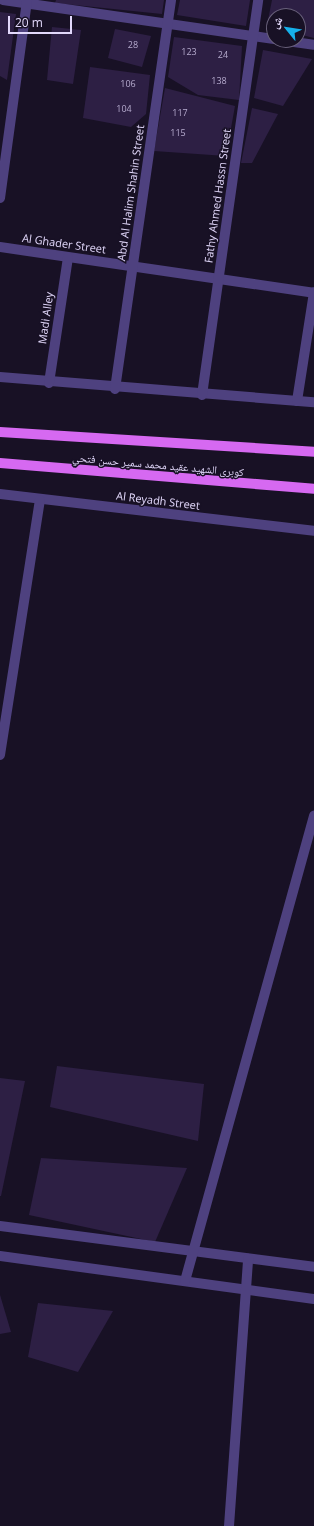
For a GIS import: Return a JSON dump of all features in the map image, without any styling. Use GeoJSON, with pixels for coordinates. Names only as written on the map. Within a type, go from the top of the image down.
{"type":"FeatureCollection","features":[{"type":"Feature","properties":{"kind":"main road","name":"كوبرى الشهيد عقيد محمد سمير حسن فتحي"},"geometry":{"type":"LineString","coordinates":[[0,432],[314,452]]}},
{"type":"Feature","properties":{"kind":"main road","name":"كوبرى الشهيد عقيد محمد سمير حسن فتحي"},"geometry":{"type":"LineString","coordinates":[[0,463],[314,489]]}},
{"type":"Feature","properties":{"kind":"street"},"geometry":{"type":"LineString","coordinates":[[3,0],[168,22],[266,38]]}},
{"type":"Feature","properties":{"kind":"street","name":"Abd Al Halim Shahin Street"},"geometry":{"type":"LineString","coordinates":[[115,389],[171,0]]}},
{"type":"Feature","properties":{"kind":"street","name":"Fathy Ahmed Hassn Street"},"geometry":{"type":"LineString","coordinates":[[202,395],[258,0]]}},
{"type":"Feature","properties":{"kind":"street"},"geometry":{"type":"LineString","coordinates":[[0,198],[27,2]]}},
{"type":"Feature","properties":{"kind":"street","name":"Al Ghader Street"},"geometry":{"type":"LineString","coordinates":[[0,247],[314,292]]}},
{"type":"Feature","properties":{"kind":"street","name":"Madi Alley"},"geometry":{"type":"LineString","coordinates":[[49,383],[68,257]]}},
{"type":"Feature","properties":{"kind":"street"},"geometry":{"type":"LineString","coordinates":[[297,401],[314,292]]}},
{"type":"Feature","properties":{"kind":"street"},"geometry":{"type":"LineString","coordinates":[[0,377],[115,389],[314,402]]}},
{"type":"Feature","properties":{"kind":"street","name":"Al Reyadh Street"},"geometry":{"type":"LineString","coordinates":[[0,494],[40,500],[314,531]]}},
{"type":"Feature","properties":{"kind":"street"},"geometry":{"type":"LineString","coordinates":[[0,755],[40,500]]}},
{"type":"Feature","properties":{"kind":"street"},"geometry":{"type":"LineString","coordinates":[[186,1281],[314,816]]}},
{"type":"Feature","properties":{"kind":"street"},"geometry":{"type":"LineString","coordinates":[[0,1226],[314,1267]]}},
{"type":"Feature","properties":{"kind":"street"},"geometry":{"type":"LineString","coordinates":[[0,1256],[314,1299]]}},
{"type":"Feature","properties":{"kind":"street"},"geometry":{"type":"LineString","coordinates":[[229,1526],[248,1258]]}},
{"type":"Feature","properties":{"kind":"building"},"geometry":{"type":"Polygon","coordinates":[[[56,0],[164,0],[162,14],[55,3],[56,0]]]}},
{"type":"Feature","properties":{"kind":"building"},"geometry":{"type":"Polygon","coordinates":[[[180,0],[250,0],[246,26],[177,15],[180,0]]]}},
{"type":"Feature","properties":{"kind":"building"},"geometry":{"type":"Polygon","coordinates":[[[272,0],[314,0],[314,38],[306,36],[306,8],[270,8],[272,0]]]}},
{"type":"Feature","properties":{"kind":"building"},"geometry":{"type":"Polygon","coordinates":[[[0,12],[16,14],[7,80],[0,76],[0,12]]]}},
{"type":"Feature","properties":{"kind":"building"},"geometry":{"type":"Polygon","coordinates":[[[52,27],[81,30],[73,84],[47,80],[52,27]]]}},
{"type":"Feature","properties":{"kind":"building"},"geometry":{"type":"Polygon","coordinates":[[[115,29],[151,36],[142,67],[108,58],[115,29]]]}},
{"type":"Feature","properties":{"kind":"building"},"geometry":{"type":"Polygon","coordinates":[[[174,37],[242,46],[239,100],[198,95],[168,77],[174,37]]]}},
{"type":"Feature","properties":{"kind":"building"},"geometry":{"type":"Polygon","coordinates":[[[263,50],[312,59],[283,106],[254,98],[263,50]]]}},
{"type":"Feature","properties":{"kind":"building"},"geometry":{"type":"Polygon","coordinates":[[[90,67],[150,75],[146,114],[131,127],[83,118],[90,67]]]}},
{"type":"Feature","properties":{"kind":"building"},"geometry":{"type":"Polygon","coordinates":[[[165,88],[235,106],[226,156],[154,151],[165,88]]]}},
{"type":"Feature","properties":{"kind":"building"},"geometry":{"type":"Polygon","coordinates":[[[252,108],[278,114],[252,163],[241,163],[252,108]]]}},
{"type":"Feature","properties":{"kind":"building"},"geometry":{"type":"Polygon","coordinates":[[[57,1066],[204,1084],[198,1141],[50,1107],[57,1066]]]}},
{"type":"Feature","properties":{"kind":"building"},"geometry":{"type":"Polygon","coordinates":[[[0,1078],[25,1081],[1,1196],[0,1196],[0,1078]]]}},
{"type":"Feature","properties":{"kind":"building"},"geometry":{"type":"Polygon","coordinates":[[[41,1158],[187,1168],[155,1242],[29,1215],[41,1158]]]}},
{"type":"Feature","properties":{"kind":"building"},"geometry":{"type":"Polygon","coordinates":[[[0,1295],[11,1332],[0,1334],[0,1295]]]}},
{"type":"Feature","properties":{"kind":"building"},"geometry":{"type":"Polygon","coordinates":[[[38,1303],[113,1311],[78,1372],[28,1357],[38,1303]]]}}]}
